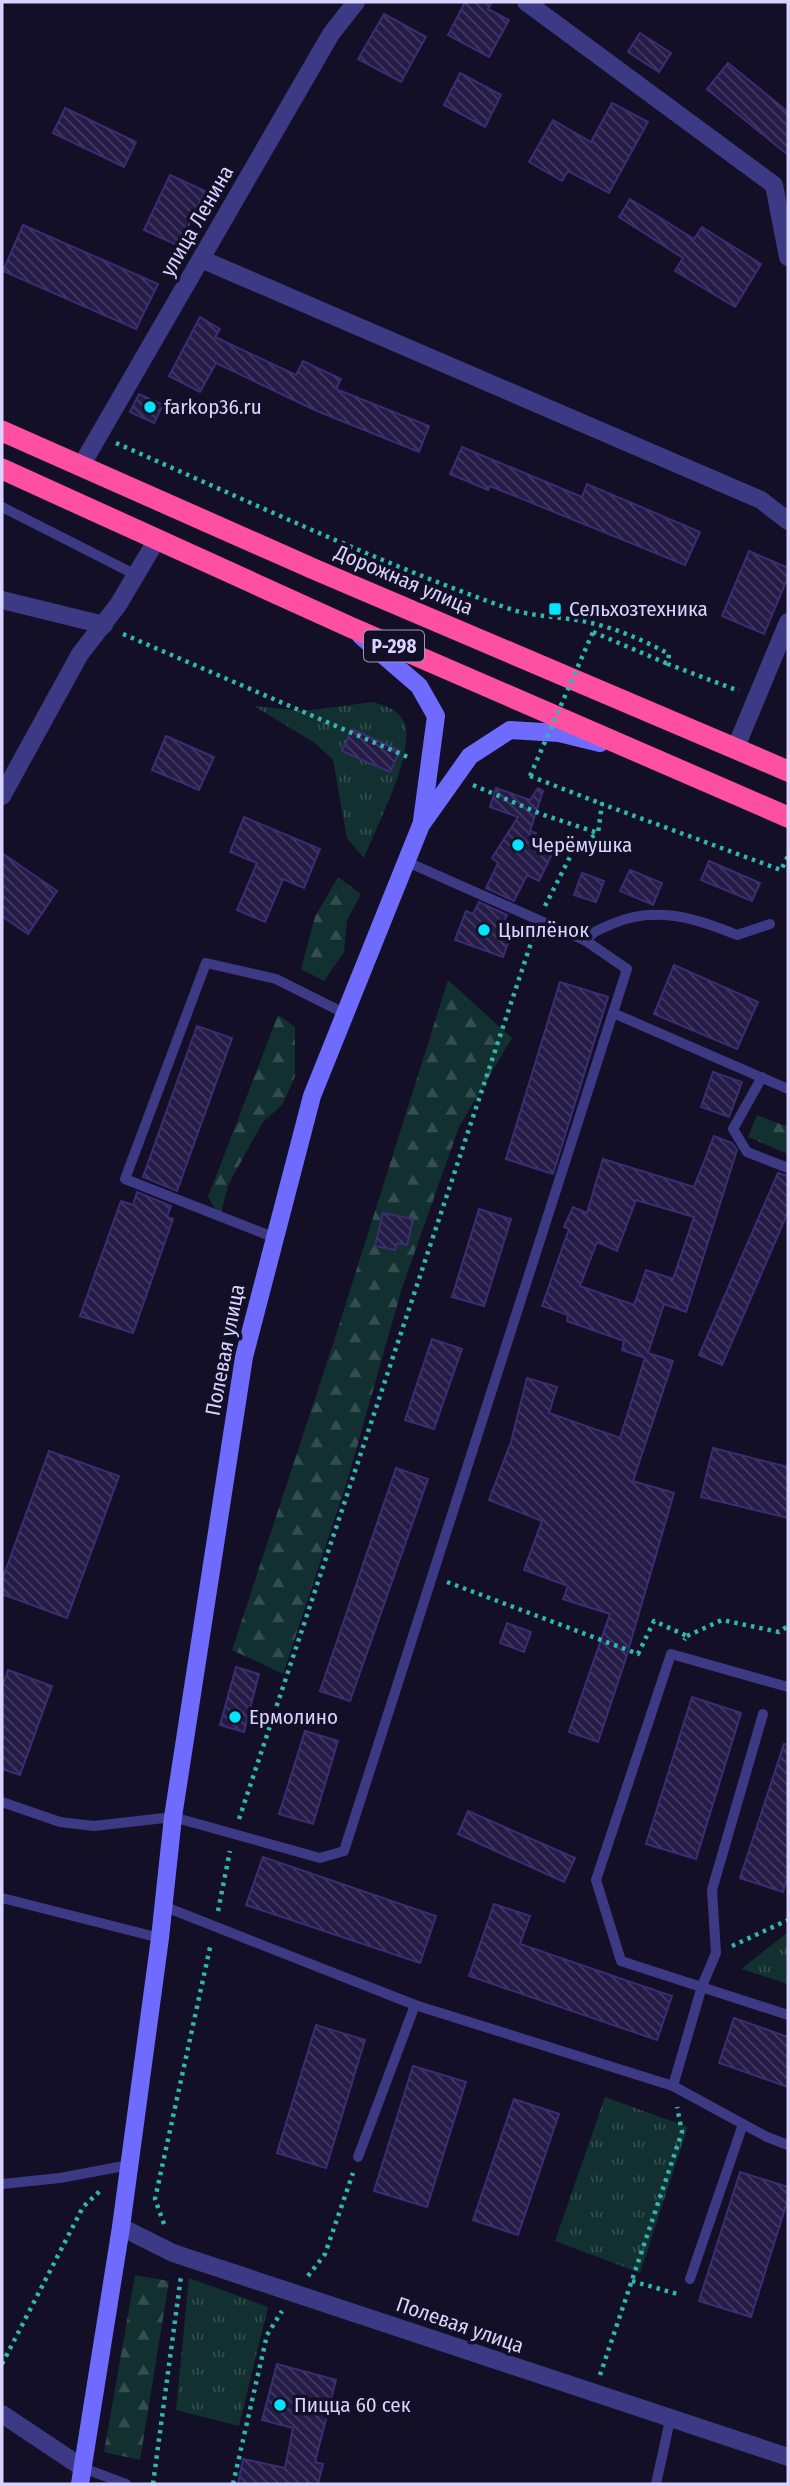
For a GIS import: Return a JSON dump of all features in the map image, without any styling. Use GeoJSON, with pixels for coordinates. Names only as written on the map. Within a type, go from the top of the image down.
{"type":"FeatureCollection","features":[{"type":"Feature","properties":{"kind":"highway","name":"Дорожная улица"},"geometry":{"type":"LineString","coordinates":[[2,431],[316,570],[788,771]]}},
{"type":"Feature","properties":{"kind":"highway","name":"Р-298"},"geometry":{"type":"LineString","coordinates":[[2,469],[350,627],[788,817]]}},
{"type":"Feature","properties":{"kind":"main road"},"geometry":{"type":"LineString","coordinates":[[350,627],[419,686],[436,716],[421,825]]}},
{"type":"Feature","properties":{"kind":"main road"},"geometry":{"type":"LineString","coordinates":[[421,825],[470,756],[510,730],[559,733],[637,752]]}},
{"type":"Feature","properties":{"kind":"main road","name":"Полевая улица"},"geometry":{"type":"LineString","coordinates":[[82,2476],[121,2227],[160,1938],[173,1817],[244,1357],[272,1237],[312,1096],[421,825]]}},
{"type":"Feature","properties":{"kind":"street","name":"улица Ленина"},"geometry":{"type":"LineString","coordinates":[[81,466],[331,34],[356,2]]}},
{"type":"Feature","properties":{"kind":"street"},"geometry":{"type":"LineString","coordinates":[[526,2],[774,185],[788,257]]}},
{"type":"Feature","properties":{"kind":"street"},"geometry":{"type":"LineString","coordinates":[[201,259],[761,500],[788,521]]}},
{"type":"Feature","properties":{"kind":"street"},"geometry":{"type":"LineString","coordinates":[[2,796],[80,654],[104,625],[156,541]]}},
{"type":"Feature","properties":{"kind":"street"},"geometry":{"type":"LineString","coordinates":[[2,600],[104,625]]}},
{"type":"Feature","properties":{"kind":"street"},"geometry":{"type":"LineString","coordinates":[[736,747],[788,622]]}},
{"type":"Feature","properties":{"kind":"street","name":"Полевая улица"},"geometry":{"type":"LineString","coordinates":[[121,2227],[173,2253],[788,2457]]}},
{"type":"Feature","properties":{"kind":"street"},"geometry":{"type":"LineString","coordinates":[[2,2414],[82,2476]]}},
{"type":"Feature","properties":{"kind":"lane"},"geometry":{"type":"LineString","coordinates":[[2,507],[136,575]]}},
{"type":"Feature","properties":{"kind":"lane"},"geometry":{"type":"LineString","coordinates":[[2,1802],[60,1822],[94,1826],[173,1817],[320,1858],[344,1851],[627,969],[586,941],[405,861]]}},
{"type":"Feature","properties":{"kind":"lane"},"geometry":{"type":"LineString","coordinates":[[586,941],[590,934],[632,915],[673,915],[701,920],[737,935],[770,924]]}},
{"type":"Feature","properties":{"kind":"lane"},"geometry":{"type":"LineString","coordinates":[[272,1237],[125,1179],[206,963],[276,979],[344,1013]]}},
{"type":"Feature","properties":{"kind":"lane"},"geometry":{"type":"LineString","coordinates":[[613,1013],[788,1088]]}},
{"type":"Feature","properties":{"kind":"lane"},"geometry":{"type":"LineString","coordinates":[[762,1077],[733,1129],[747,1152],[788,1168]]}},
{"type":"Feature","properties":{"kind":"lane"},"geometry":{"type":"LineString","coordinates":[[788,1687],[671,1654],[596,1880],[621,1961],[788,2015]]}},
{"type":"Feature","properties":{"kind":"lane"},"geometry":{"type":"LineString","coordinates":[[673,2086],[702,1986],[716,1953],[712,1890],[763,1714]]}},
{"type":"Feature","properties":{"kind":"lane"},"geometry":{"type":"LineString","coordinates":[[2,1898],[160,1938]]}},
{"type":"Feature","properties":{"kind":"lane"},"geometry":{"type":"LineString","coordinates":[[163,1906],[415,2005],[673,2086],[788,2145]]}},
{"type":"Feature","properties":{"kind":"lane"},"geometry":{"type":"LineString","coordinates":[[358,2157],[415,2005]]}},
{"type":"Feature","properties":{"kind":"lane"},"geometry":{"type":"LineString","coordinates":[[690,2279],[743,2124]]}},
{"type":"Feature","properties":{"kind":"lane"},"geometry":{"type":"LineString","coordinates":[[2,2184],[61,2178],[129,2165]]}},
{"type":"Feature","properties":{"kind":"lane"},"geometry":{"type":"LineString","coordinates":[[656,2484],[670,2420]]}},
{"type":"Feature","properties":{"kind":"lane"},"geometry":{"type":"LineString","coordinates":[[82,2476],[126,2484]]}},
{"type":"Feature","properties":{"kind":"path"},"geometry":{"type":"LineString","coordinates":[[99,435],[366,553],[510,609],[538,616],[589,622],[651,645],[669,654],[668,664]]}},
{"type":"Feature","properties":{"kind":"path"},"geometry":{"type":"LineString","coordinates":[[104,625],[333,725]]}},
{"type":"Feature","properties":{"kind":"path"},"geometry":{"type":"LineString","coordinates":[[757,698],[593,632],[530,776],[781,870],[788,856]]}},
{"type":"Feature","properties":{"kind":"path"},"geometry":{"type":"LineString","coordinates":[[153,2484],[181,2275],[155,2199],[234,1834],[538,920],[574,849],[598,833],[602,804]]}},
{"type":"Feature","properties":{"kind":"path"},"geometry":{"type":"LineString","coordinates":[[541,814],[598,833]]}},
{"type":"Feature","properties":{"kind":"path"},"geometry":{"type":"LineString","coordinates":[[433,1577],[638,1654],[654,1621],[687,1636]]}},
{"type":"Feature","properties":{"kind":"path"},"geometry":{"type":"LineString","coordinates":[[671,1654],[687,1636],[722,1620],[779,1632],[788,1626]]}},
{"type":"Feature","properties":{"kind":"path"},"geometry":{"type":"LineString","coordinates":[[716,1953],[788,1920]]}},
{"type":"Feature","properties":{"kind":"path"},"geometry":{"type":"LineString","coordinates":[[594,2394],[682,2132],[673,2086]]}},
{"type":"Feature","properties":{"kind":"path"},"geometry":{"type":"LineString","coordinates":[[233,2484],[267,2335],[294,2293],[325,2254],[358,2157]]}},
{"type":"Feature","properties":{"kind":"path"},"geometry":{"type":"LineString","coordinates":[[2,2364],[83,2207],[129,2165]]}},
{"type":"Feature","properties":{"kind":"path"},"geometry":{"type":"LineString","coordinates":[[632,2281],[685,2296],[690,2279]]}},
{"type":"Feature","properties":{"kind":"green space"},"geometry":{"type":"Polygon","coordinates":[[[373,702],[395,711],[404,722],[406,734],[400,770],[364,858],[347,838],[333,760],[315,743],[254,706],[304,711],[373,702]]]}},
{"type":"Feature","properties":{"kind":"green space"},"geometry":{"type":"Polygon","coordinates":[[[338,877],[361,894],[347,920],[344,952],[324,981],[301,969],[315,917],[338,877]]]}},
{"type":"Feature","properties":{"kind":"green space"},"geometry":{"type":"Polygon","coordinates":[[[448,980],[512,1038],[459,1127],[402,1288],[347,1482],[283,1674],[232,1650],[335,1338],[448,980]]]}},
{"type":"Feature","properties":{"kind":"green space"},"geometry":{"type":"Polygon","coordinates":[[[278,1015],[295,1027],[295,1076],[283,1104],[263,1122],[228,1185],[220,1217],[208,1197],[278,1015]]]}},
{"type":"Feature","properties":{"kind":"green space"},"geometry":{"type":"Polygon","coordinates":[[[757,1115],[788,1127],[788,1154],[748,1137],[757,1115]]]}},
{"type":"Feature","properties":{"kind":"green space"},"geometry":{"type":"Polygon","coordinates":[[[788,1932],[788,1984],[741,1969],[788,1932]]]}},
{"type":"Feature","properties":{"kind":"green space"},"geometry":{"type":"Polygon","coordinates":[[[605,2097],[688,2127],[640,2273],[555,2241],[605,2097]]]}},
{"type":"Feature","properties":{"kind":"green space"},"geometry":{"type":"Polygon","coordinates":[[[135,2275],[169,2281],[140,2460],[104,2452],[135,2275]]]}},
{"type":"Feature","properties":{"kind":"green space"},"geometry":{"type":"Polygon","coordinates":[[[189,2278],[268,2307],[239,2426],[176,2410],[189,2278]]]}},
{"type":"Feature","properties":{"kind":"building"},"geometry":{"type":"Polygon","coordinates":[[[465,2],[492,2],[488,9],[509,20],[489,57],[448,35],[465,2]]]}},
{"type":"Feature","properties":{"kind":"building"},"geometry":{"type":"Polygon","coordinates":[[[384,14],[426,37],[401,82],[358,59],[384,14]]]}},
{"type":"Feature","properties":{"kind":"building"},"geometry":{"type":"Polygon","coordinates":[[[640,33],[671,53],[659,72],[628,52],[640,33]]]}},
{"type":"Feature","properties":{"kind":"building"},"geometry":{"type":"Polygon","coordinates":[[[728,63],[788,112],[788,155],[707,89],[728,63]]]}},
{"type":"Feature","properties":{"kind":"building"},"geometry":{"type":"Polygon","coordinates":[[[460,73],[501,95],[485,127],[444,105],[460,73]]]}},
{"type":"Feature","properties":{"kind":"building"},"geometry":{"type":"Polygon","coordinates":[[[612,103],[648,122],[609,193],[568,171],[562,181],[529,162],[553,120],[591,142],[612,103]]]}},
{"type":"Feature","properties":{"kind":"building"},"geometry":{"type":"Polygon","coordinates":[[[65,108],[136,142],[124,167],[53,133],[65,108]]]}},
{"type":"Feature","properties":{"kind":"building"},"geometry":{"type":"Polygon","coordinates":[[[170,175],[205,191],[179,246],[144,230],[170,175]]]}},
{"type":"Feature","properties":{"kind":"building"},"geometry":{"type":"Polygon","coordinates":[[[630,199],[694,239],[702,227],[761,264],[735,307],[675,271],[683,258],[619,217],[630,199]]]}},
{"type":"Feature","properties":{"kind":"building"},"geometry":{"type":"Polygon","coordinates":[[[23,225],[158,284],[136,329],[3,271],[23,225]]]}},
{"type":"Feature","properties":{"kind":"building"},"geometry":{"type":"Polygon","coordinates":[[[200,317],[220,329],[215,337],[296,375],[303,361],[341,379],[336,389],[429,426],[419,452],[317,411],[216,363],[200,392],[169,376],[200,317]]]}},
{"type":"Feature","properties":{"kind":"building"},"geometry":{"type":"Polygon","coordinates":[[[139,394],[163,405],[154,423],[130,412],[139,394]]]}},
{"type":"Feature","properties":{"kind":"building"},"geometry":{"type":"Polygon","coordinates":[[[462,447],[582,497],[587,484],[700,532],[685,565],[490,486],[488,490],[450,474],[462,447]]]}},
{"type":"Feature","properties":{"kind":"building"},"geometry":{"type":"Polygon","coordinates":[[[749,551],[788,568],[788,577],[764,634],[722,616],[749,551]]]}},
{"type":"Feature","properties":{"kind":"building"},"geometry":{"type":"Polygon","coordinates":[[[352,729],[400,751],[390,772],[342,751],[352,729]]]}},
{"type":"Feature","properties":{"kind":"building"},"geometry":{"type":"Polygon","coordinates":[[[166,736],[214,757],[199,790],[152,770],[166,736]]]}},
{"type":"Feature","properties":{"kind":"building"},"geometry":{"type":"Polygon","coordinates":[[[496,788],[530,800],[538,788],[543,791],[530,831],[536,833],[533,841],[553,852],[539,881],[527,875],[514,901],[486,888],[498,863],[492,858],[518,817],[490,807],[496,788]]]}},
{"type":"Feature","properties":{"kind":"building"},"geometry":{"type":"Polygon","coordinates":[[[244,817],[320,849],[304,888],[283,879],[265,922],[237,910],[257,863],[230,852],[244,817]]]}},
{"type":"Feature","properties":{"kind":"building"},"geometry":{"type":"Polygon","coordinates":[[[2,853],[57,891],[28,934],[2,916],[2,853]]]}},
{"type":"Feature","properties":{"kind":"building"},"geometry":{"type":"Polygon","coordinates":[[[709,861],[760,883],[752,901],[701,880],[709,861]]]}},
{"type":"Feature","properties":{"kind":"building"},"geometry":{"type":"Polygon","coordinates":[[[630,870],[662,883],[653,905],[620,891],[630,870]]]}},
{"type":"Feature","properties":{"kind":"building"},"geometry":{"type":"Polygon","coordinates":[[[582,873],[604,881],[596,902],[574,895],[582,873]]]}},
{"type":"Feature","properties":{"kind":"building"},"geometry":{"type":"Polygon","coordinates":[[[479,902],[507,915],[502,925],[513,929],[503,957],[455,940],[466,911],[473,914],[479,902]]]}},
{"type":"Feature","properties":{"kind":"building"},"geometry":{"type":"Polygon","coordinates":[[[674,965],[758,1002],[737,1049],[654,1014],[674,965]]]}},
{"type":"Feature","properties":{"kind":"building"},"geometry":{"type":"Polygon","coordinates":[[[560,982],[608,997],[553,1174],[506,1159],[560,982]]]}},
{"type":"Feature","properties":{"kind":"building"},"geometry":{"type":"Polygon","coordinates":[[[197,1026],[232,1038],[177,1191],[143,1177],[197,1026]]]}},
{"type":"Feature","properties":{"kind":"building"},"geometry":{"type":"Polygon","coordinates":[[[713,1072],[742,1082],[729,1117],[701,1107],[713,1072]]]}},
{"type":"Feature","properties":{"kind":"building"},"geometry":{"type":"Polygon","coordinates":[[[714,1136],[732,1143],[737,1150],[686,1312],[664,1304],[648,1353],[673,1361],[633,1481],[674,1493],[625,1661],[598,1742],[569,1732],[610,1614],[563,1599],[568,1586],[524,1570],[542,1521],[489,1500],[511,1442],[527,1378],[557,1387],[549,1413],[620,1438],[645,1358],[622,1350],[624,1341],[567,1321],[568,1315],[542,1306],[569,1229],[564,1227],[573,1207],[587,1213],[603,1159],[694,1187],[714,1136]],[[636,1200],[617,1251],[597,1242],[580,1286],[634,1305],[646,1270],[673,1279],[694,1217],[636,1200]]]}},
{"type":"Feature","properties":{"kind":"building"},"geometry":{"type":"Polygon","coordinates":[[[778,1173],[788,1176],[788,1212],[722,1365],[699,1355],[778,1173]]]}},
{"type":"Feature","properties":{"kind":"building"},"geometry":{"type":"Polygon","coordinates":[[[137,1192],[171,1206],[167,1217],[173,1219],[133,1333],[80,1316],[121,1201],[133,1205],[137,1192]]]}},
{"type":"Feature","properties":{"kind":"building"},"geometry":{"type":"Polygon","coordinates":[[[479,1209],[511,1219],[484,1306],[452,1297],[479,1209]]]}},
{"type":"Feature","properties":{"kind":"building"},"geometry":{"type":"Polygon","coordinates":[[[383,1213],[413,1219],[407,1245],[397,1243],[395,1250],[375,1246],[383,1213]]]}},
{"type":"Feature","properties":{"kind":"building"},"geometry":{"type":"Polygon","coordinates":[[[432,1339],[462,1349],[434,1429],[405,1420],[432,1339]]]}},
{"type":"Feature","properties":{"kind":"building"},"geometry":{"type":"Polygon","coordinates":[[[713,1448],[788,1467],[788,1518],[701,1497],[713,1448]]]}},
{"type":"Feature","properties":{"kind":"building"},"geometry":{"type":"Polygon","coordinates":[[[49,1451],[119,1476],[67,1618],[2,1594],[2,1580],[49,1451]]]}},
{"type":"Feature","properties":{"kind":"building"},"geometry":{"type":"Polygon","coordinates":[[[396,1468],[428,1479],[350,1701],[320,1691],[396,1468]]]}},
{"type":"Feature","properties":{"kind":"building"},"geometry":{"type":"Polygon","coordinates":[[[507,1623],[531,1632],[524,1652],[500,1643],[507,1623]]]}},
{"type":"Feature","properties":{"kind":"building"},"geometry":{"type":"Polygon","coordinates":[[[236,1667],[259,1674],[244,1732],[220,1725],[236,1667]]]}},
{"type":"Feature","properties":{"kind":"building"},"geometry":{"type":"Polygon","coordinates":[[[8,1670],[52,1686],[20,1775],[2,1769],[2,1688],[8,1670]]]}},
{"type":"Feature","properties":{"kind":"building"},"geometry":{"type":"Polygon","coordinates":[[[692,1697],[741,1713],[696,1859],[646,1844],[692,1697]]]}},
{"type":"Feature","properties":{"kind":"building"},"geometry":{"type":"Polygon","coordinates":[[[305,1731],[338,1741],[313,1824],[279,1814],[305,1731]]]}},
{"type":"Feature","properties":{"kind":"building"},"geometry":{"type":"Polygon","coordinates":[[[784,1744],[788,1745],[788,1875],[783,1892],[740,1878],[784,1744]]]}},
{"type":"Feature","properties":{"kind":"building"},"geometry":{"type":"Polygon","coordinates":[[[468,1811],[575,1858],[564,1882],[458,1834],[468,1811]]]}},
{"type":"Feature","properties":{"kind":"building"},"geometry":{"type":"Polygon","coordinates":[[[263,1857],[436,1916],[420,1963],[246,1905],[263,1857]]]}},
{"type":"Feature","properties":{"kind":"building"},"geometry":{"type":"Polygon","coordinates":[[[494,1904],[530,1916],[520,1944],[672,1996],[657,2040],[469,1976],[494,1904]]]}},
{"type":"Feature","properties":{"kind":"building"},"geometry":{"type":"Polygon","coordinates":[[[734,2018],[788,2037],[788,2087],[719,2063],[734,2018]]]}},
{"type":"Feature","properties":{"kind":"building"},"geometry":{"type":"Polygon","coordinates":[[[316,2025],[365,2040],[326,2168],[277,2153],[316,2025]]]}},
{"type":"Feature","properties":{"kind":"building"},"geometry":{"type":"Polygon","coordinates":[[[413,2066],[466,2082],[427,2207],[374,2191],[413,2066]]]}},
{"type":"Feature","properties":{"kind":"building"},"geometry":{"type":"Polygon","coordinates":[[[514,2099],[559,2114],[518,2235],[473,2220],[514,2099]]]}},
{"type":"Feature","properties":{"kind":"building"},"geometry":{"type":"Polygon","coordinates":[[[740,2172],[788,2187],[788,2199],[751,2317],[699,2301],[740,2172]]]}},
{"type":"Feature","properties":{"kind":"building"},"geometry":{"type":"Polygon","coordinates":[[[277,2364],[336,2380],[315,2462],[323,2464],[318,2484],[238,2484],[243,2459],[285,2468],[293,2428],[262,2420],[277,2364]]]}},
{"type":"Feature","properties":{"kind":"place","name":"farkop36.ru"},"geometry":{"type":"Point","coordinates":[150,407]}},
{"type":"Feature","properties":{"kind":"place","name":"Сельхозтехника"},"geometry":{"type":"Point","coordinates":[555,609]}},
{"type":"Feature","properties":{"kind":"place","name":"Черёмушка"},"geometry":{"type":"Point","coordinates":[518,845]}},
{"type":"Feature","properties":{"kind":"place","name":"Цыплёнок"},"geometry":{"type":"Point","coordinates":[484,930]}},
{"type":"Feature","properties":{"kind":"place","name":"Ермолино"},"geometry":{"type":"Point","coordinates":[235,1717]}},
{"type":"Feature","properties":{"kind":"place","name":"Пицца 60 сек"},"geometry":{"type":"Point","coordinates":[280,2405]}}]}
